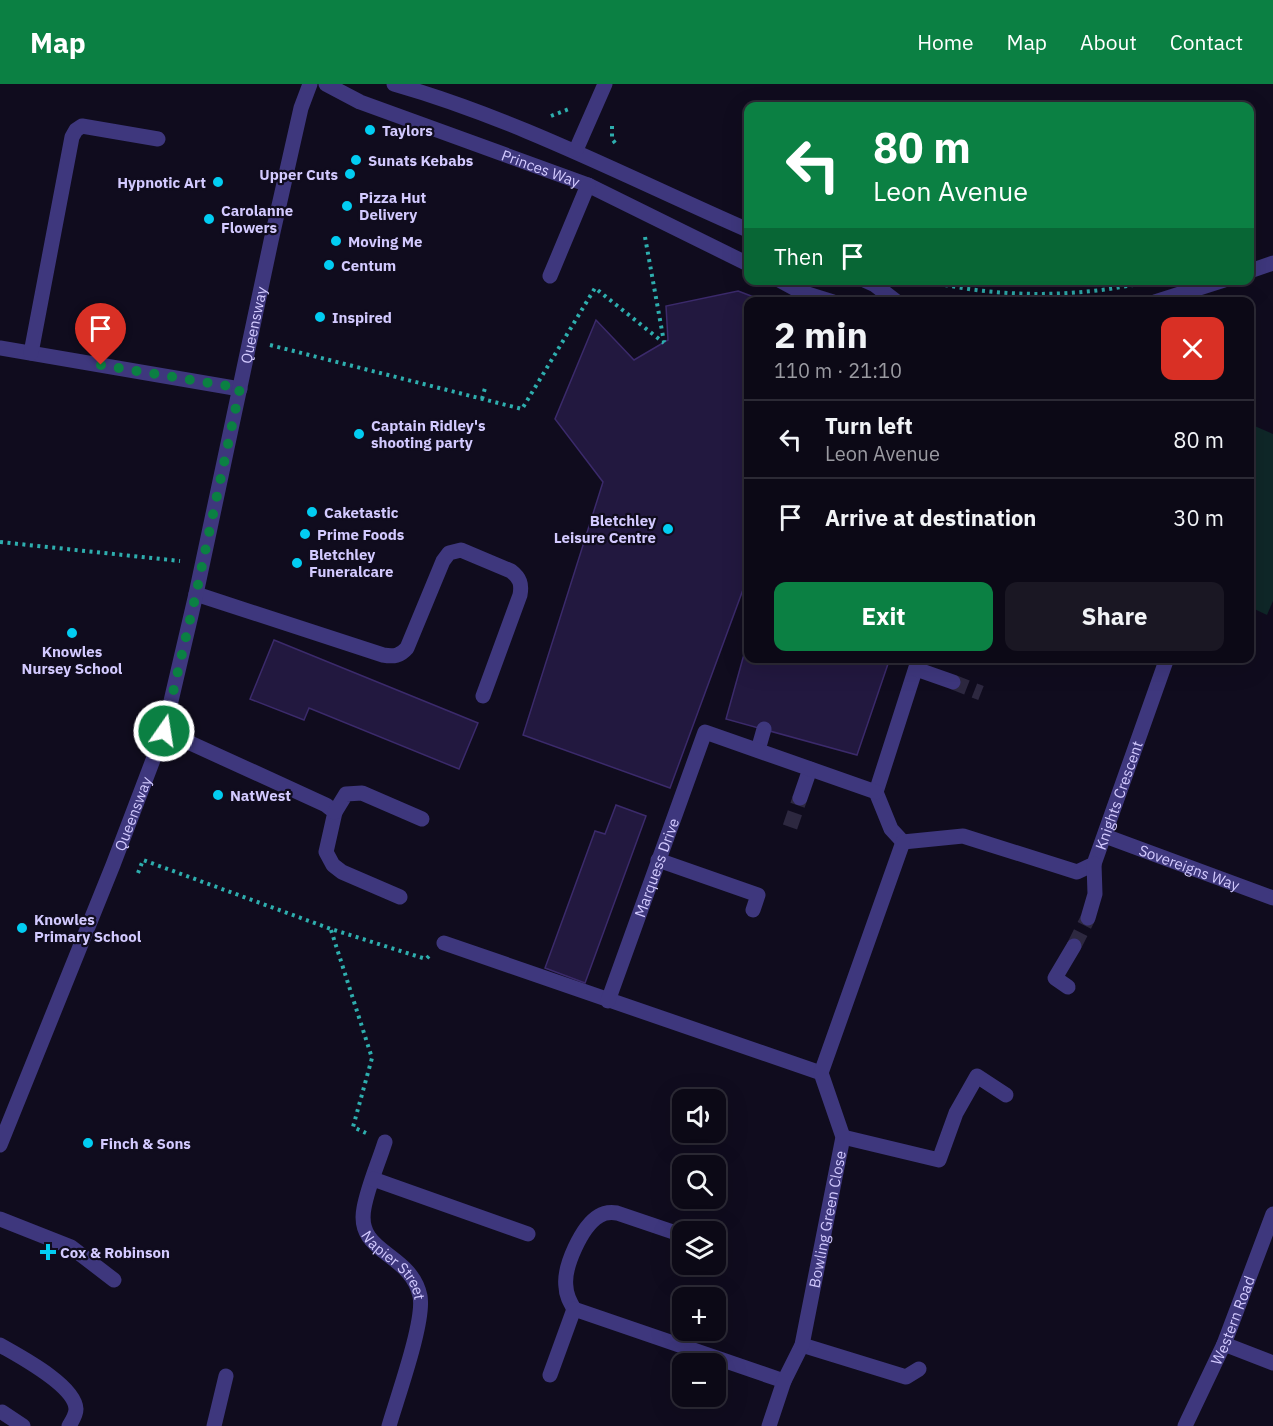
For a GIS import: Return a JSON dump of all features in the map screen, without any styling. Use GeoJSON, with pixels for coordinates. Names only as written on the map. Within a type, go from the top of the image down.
{"type":"FeatureCollection","features":[{"type":"Feature","properties":{"kind":"street","name":"Queensway"},"geometry":{"type":"LineString","coordinates":[[0,1145],[113,865],[164,731],[196,594],[249,340],[302,108],[310,84]]}},
{"type":"Feature","properties":{"kind":"street","name":"Princes Way"},"geometry":{"type":"LineString","coordinates":[[327,84],[360,102],[588,185],[744,262]]}},
{"type":"Feature","properties":{"kind":"street","name":"Princes Way"},"geometry":{"type":"LineString","coordinates":[[394,84],[439,97],[576,150],[664,194],[744,228]]}},
{"type":"Feature","properties":{"kind":"street"},"geometry":{"type":"LineString","coordinates":[[576,150],[605,84]]}},
{"type":"Feature","properties":{"kind":"street"},"geometry":{"type":"LineString","coordinates":[[31,353],[72,136],[82,126],[158,138]]}},
{"type":"Feature","properties":{"kind":"street"},"geometry":{"type":"LineString","coordinates":[[550,276],[588,185]]}},
{"type":"Feature","properties":{"kind":"street"},"geometry":{"type":"LineString","coordinates":[[1254,270],[1273,263]]}},
{"type":"Feature","properties":{"kind":"street"},"geometry":{"type":"LineString","coordinates":[[788,285],[817,297]]}},
{"type":"Feature","properties":{"kind":"street"},"geometry":{"type":"LineString","coordinates":[[874,285],[890,297]]}},
{"type":"Feature","properties":{"kind":"street"},"geometry":{"type":"LineString","coordinates":[[1171,297],[1208,285]]}},
{"type":"Feature","properties":{"kind":"street"},"geometry":{"type":"LineString","coordinates":[[0,348],[240,388]]}},
{"type":"Feature","properties":{"kind":"street"},"geometry":{"type":"LineString","coordinates":[[196,594],[383,656],[392,657],[400,655],[407,648],[443,561],[449,553],[461,550],[511,571],[518,576],[521,585],[520,596],[483,696]]}},
{"type":"Feature","properties":{"kind":"street","name":"Knights Crescent"},"geometry":{"type":"LineString","coordinates":[[903,842],[963,836],[1077,872],[1094,864],[1165,663]]}},
{"type":"Feature","properties":{"kind":"street"},"geometry":{"type":"LineString","coordinates":[[444,943],[821,1073],[903,842],[891,830],[876,792],[918,664],[953,682]]}},
{"type":"Feature","properties":{"kind":"street"},"geometry":{"type":"LineString","coordinates":[[764,729],[758,750],[876,792]]}},
{"type":"Feature","properties":{"kind":"street"},"geometry":{"type":"LineString","coordinates":[[164,731],[326,805],[335,812]]}},
{"type":"Feature","properties":{"kind":"street","name":"Marquess Drive"},"geometry":{"type":"LineString","coordinates":[[608,1000],[705,732],[758,750]]}},
{"type":"Feature","properties":{"kind":"street"},"geometry":{"type":"LineString","coordinates":[[800,798],[810,769]]}},
{"type":"Feature","properties":{"kind":"street"},"geometry":{"type":"LineString","coordinates":[[400,897],[342,872],[333,865],[326,852],[335,812],[346,794],[362,793],[422,819]]}},
{"type":"Feature","properties":{"kind":"street","name":"Sovereigns Way"},"geometry":{"type":"LineString","coordinates":[[1105,836],[1273,897]]}},
{"type":"Feature","properties":{"kind":"street"},"geometry":{"type":"LineString","coordinates":[[658,860],[758,895],[753,910]]}},
{"type":"Feature","properties":{"kind":"street"},"geometry":{"type":"LineString","coordinates":[[1088,918],[1095,894],[1094,864]]}},
{"type":"Feature","properties":{"kind":"street"},"geometry":{"type":"LineString","coordinates":[[1068,987],[1054,978],[1074,945]]}},
{"type":"Feature","properties":{"kind":"street","name":"Bowling Green Close"},"geometry":{"type":"LineString","coordinates":[[769,1426],[784,1382],[802,1345],[843,1137],[821,1073]]}},
{"type":"Feature","properties":{"kind":"street"},"geometry":{"type":"LineString","coordinates":[[843,1137],[939,1160],[956,1113],[977,1076],[1006,1095]]}},
{"type":"Feature","properties":{"kind":"street","name":"Napier Street"},"geometry":{"type":"LineString","coordinates":[[385,1142],[364,1209],[363,1226],[367,1236],[374,1244],[397,1260],[411,1274],[416,1283],[422,1309],[389,1426]]}},
{"type":"Feature","properties":{"kind":"street"},"geometry":{"type":"LineString","coordinates":[[373,1179],[528,1234]]}},
{"type":"Feature","properties":{"kind":"street"},"geometry":{"type":"LineString","coordinates":[[550,1375],[574,1309],[567,1293],[566,1276],[584,1230],[599,1215],[607,1212],[617,1213],[672,1231]]}},
{"type":"Feature","properties":{"kind":"street","name":"Western Road"},"geometry":{"type":"LineString","coordinates":[[1185,1426],[1224,1344],[1273,1214]]}},
{"type":"Feature","properties":{"kind":"street"},"geometry":{"type":"LineString","coordinates":[[0,1219],[71,1247],[114,1280]]}},
{"type":"Feature","properties":{"kind":"street"},"geometry":{"type":"LineString","coordinates":[[574,1309],[784,1382]]}},
{"type":"Feature","properties":{"kind":"street"},"geometry":{"type":"LineString","coordinates":[[1224,1344],[1273,1364]]}},
{"type":"Feature","properties":{"kind":"street"},"geometry":{"type":"LineString","coordinates":[[0,1345],[38,1366],[64,1389],[75,1402],[76,1412],[69,1426]]}},
{"type":"Feature","properties":{"kind":"street"},"geometry":{"type":"LineString","coordinates":[[802,1345],[906,1377],[919,1369]]}},
{"type":"Feature","properties":{"kind":"street"},"geometry":{"type":"LineString","coordinates":[[214,1426],[226,1376]]}},
{"type":"Feature","properties":{"kind":"street"},"geometry":{"type":"LineString","coordinates":[[2,1412],[23,1426]]}},
{"type":"Feature","properties":{"kind":"path"},"geometry":{"type":"LineString","coordinates":[[612,119],[612,139],[620,150]]}},
{"type":"Feature","properties":{"kind":"path"},"geometry":{"type":"LineString","coordinates":[[249,340],[522,409],[595,288],[664,343],[645,239],[647,228]]}},
{"type":"Feature","properties":{"kind":"path"},"geometry":{"type":"LineString","coordinates":[[955,285],[1005,293],[1047,293],[1107,290],[1130,285]]}},
{"type":"Feature","properties":{"kind":"path"},"geometry":{"type":"LineString","coordinates":[[482,399],[485,388]]}},
{"type":"Feature","properties":{"kind":"path"},"geometry":{"type":"LineString","coordinates":[[0,542],[202,564]]}},
{"type":"Feature","properties":{"kind":"path"},"geometry":{"type":"LineString","coordinates":[[138,873],[143,860],[331,929],[426,959]]}},
{"type":"Feature","properties":{"kind":"path"},"geometry":{"type":"LineString","coordinates":[[331,929],[372,1058],[352,1126],[385,1142]]}},
{"type":"Feature","properties":{"kind":"green space"},"geometry":{"type":"Polygon","coordinates":[[[1254,426],[1273,434],[1273,601],[1267,615],[1254,609],[1254,426]]]}},
{"type":"Feature","properties":{"kind":"building","name":"Bletchley Leisure Centre"},"geometry":{"type":"Polygon","coordinates":[[[738,291],[754,297],[744,297],[744,587],[670,788],[523,735],[603,482],[555,419],[596,320],[634,360],[668,340],[666,306],[738,291]]]}},
{"type":"Feature","properties":{"kind":"building"},"geometry":{"type":"Polygon","coordinates":[[[274,640],[478,723],[459,769],[309,708],[304,720],[250,699],[274,640]]]}},
{"type":"Feature","properties":{"kind":"building"},"geometry":{"type":"Polygon","coordinates":[[[744,654],[744,663],[888,663],[857,755],[726,719],[744,654]]]}},
{"type":"Feature","properties":{"kind":"building"},"geometry":{"type":"Polygon","coordinates":[[[616,805],[646,816],[585,983],[545,968],[595,831],[605,834],[616,805]]]}},
{"type":"Feature","properties":{"kind":"tunnel"},"geometry":{"type":"LineString","coordinates":[[953,682],[981,693]]}},
{"type":"Feature","properties":{"kind":"tunnel"},"geometry":{"type":"LineString","coordinates":[[790,827],[800,798]]}},
{"type":"Feature","properties":{"kind":"tunnel"},"geometry":{"type":"LineString","coordinates":[[1074,946],[1088,918]]}},
{"type":"Feature","properties":{"kind":"place","name":"Taylors"},"geometry":{"type":"Point","coordinates":[370,130]}},
{"type":"Feature","properties":{"kind":"place","name":"Sunats Kebabs"},"geometry":{"type":"Point","coordinates":[356,160]}},
{"type":"Feature","properties":{"kind":"place","name":"Upper Cuts"},"geometry":{"type":"Point","coordinates":[350,174]}},
{"type":"Feature","properties":{"kind":"place","name":"Hypnotic Art"},"geometry":{"type":"Point","coordinates":[218,182]}},
{"type":"Feature","properties":{"kind":"place","name":"Pizza Hut Delivery"},"geometry":{"type":"Point","coordinates":[347,206]}},
{"type":"Feature","properties":{"kind":"place","name":"Carolanne Flowers"},"geometry":{"type":"Point","coordinates":[209,219]}},
{"type":"Feature","properties":{"kind":"place","name":"Moving Me"},"geometry":{"type":"Point","coordinates":[336,241]}},
{"type":"Feature","properties":{"kind":"place","name":"Centum"},"geometry":{"type":"Point","coordinates":[329,265]}},
{"type":"Feature","properties":{"kind":"place","name":"Inspired"},"geometry":{"type":"Point","coordinates":[320,317]}},
{"type":"Feature","properties":{"kind":"place","name":"Captain Ridley's shooting party"},"geometry":{"type":"Point","coordinates":[359,434]}},
{"type":"Feature","properties":{"kind":"place","name":"Caketastic"},"geometry":{"type":"Point","coordinates":[312,512]}},
{"type":"Feature","properties":{"kind":"place","name":"Bletchley Leisure Centre"},"geometry":{"type":"Point","coordinates":[668,529]}},
{"type":"Feature","properties":{"kind":"place","name":"Prime Foods"},"geometry":{"type":"Point","coordinates":[305,534]}},
{"type":"Feature","properties":{"kind":"place","name":"Bletchley Funeralcare"},"geometry":{"type":"Point","coordinates":[297,563]}},
{"type":"Feature","properties":{"kind":"place","name":"Knowles Nursey School"},"geometry":{"type":"Point","coordinates":[72,633]}},
{"type":"Feature","properties":{"kind":"place","name":"NatWest"},"geometry":{"type":"Point","coordinates":[218,795]}},
{"type":"Feature","properties":{"kind":"place","name":"Knowles Primary School"},"geometry":{"type":"Point","coordinates":[22,928]}},
{"type":"Feature","properties":{"kind":"place","name":"Finch & Sons"},"geometry":{"type":"Point","coordinates":[88,1143]}},
{"type":"Feature","properties":{"kind":"place","name":"Cox & Robinson"},"geometry":{"type":"Point","coordinates":[48,1252]}},
{"type":"Feature","properties":{"kind":"route"},"geometry":{"type":"LineString","coordinates":[[101,365],[240,388],[164,731]]}}]}
